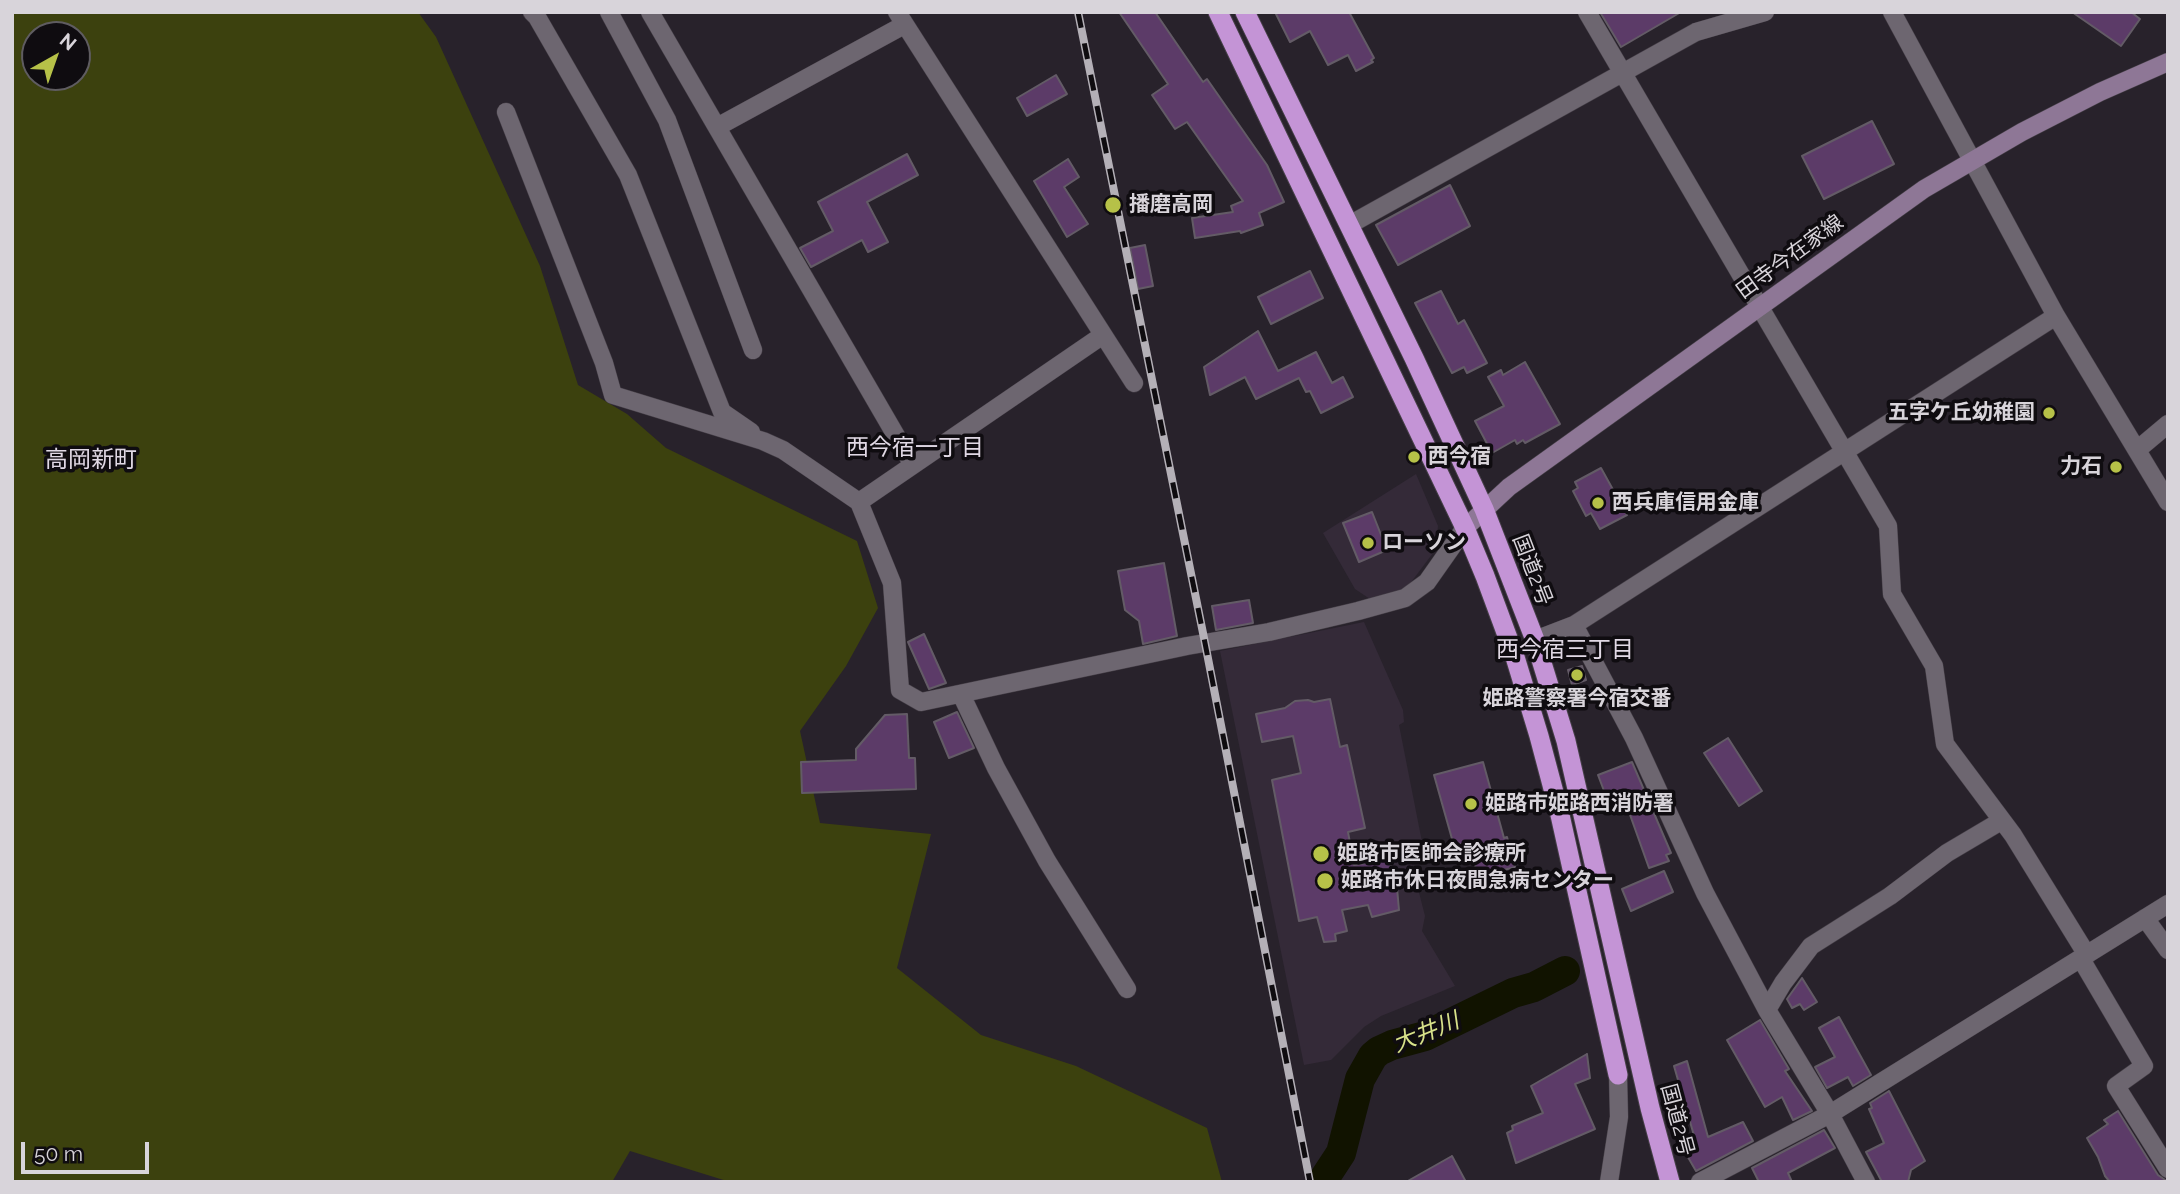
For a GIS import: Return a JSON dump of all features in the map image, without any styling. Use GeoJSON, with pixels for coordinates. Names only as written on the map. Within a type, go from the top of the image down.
{"type":"FeatureCollection","features":[{"type":"Feature","properties":{"kind":"highway"},"geometry":{"type":"LineString","coordinates":[[1217,12],[1465,528],[1515,657],[1560,815],[1618,1075]]}},
{"type":"Feature","properties":{"kind":"highway","name":"国道2号"},"geometry":{"type":"LineString","coordinates":[[1245,12],[1484,509],[1535,640],[1566,741],[1650,1108],[1670,1182]]}},
{"type":"Feature","properties":{"kind":"main road","name":"田寺今在家線"},"geometry":{"type":"LineString","coordinates":[[1465,528],[1509,487],[1924,189],[2022,132],[2100,92],[2168,62]]}},
{"type":"Feature","properties":{"kind":"street"},"geometry":{"type":"LineString","coordinates":[[532,12],[628,175],[722,412],[763,441]]}},
{"type":"Feature","properties":{"kind":"street"},"geometry":{"type":"LineString","coordinates":[[609,12],[667,120],[753,350]]}},
{"type":"Feature","properties":{"kind":"street"},"geometry":{"type":"LineString","coordinates":[[650,12],[913,466]]}},
{"type":"Feature","properties":{"kind":"street"},"geometry":{"type":"LineString","coordinates":[[1587,12],[1888,526],[1892,594],[1934,666],[1945,744],[2013,835],[2144,1066],[2116,1086],[2168,1169]]}},
{"type":"Feature","properties":{"kind":"street"},"geometry":{"type":"LineString","coordinates":[[1349,225],[1696,32],[1765,12]]}},
{"type":"Feature","properties":{"kind":"street"},"geometry":{"type":"LineString","coordinates":[[1892,12],[2056,316],[2168,502]]}},
{"type":"Feature","properties":{"kind":"street"},"geometry":{"type":"LineString","coordinates":[[717,127],[900,18],[1134,383]]}},
{"type":"Feature","properties":{"kind":"street"},"geometry":{"type":"LineString","coordinates":[[506,112],[599,350],[613,395],[763,441],[783,450],[859,502],[892,583],[901,690],[921,702],[1269,632],[1405,598],[1427,582],[1465,528]]}},
{"type":"Feature","properties":{"kind":"street"},"geometry":{"type":"LineString","coordinates":[[1535,640],[1574,625],[2056,316]]}},
{"type":"Feature","properties":{"kind":"street"},"geometry":{"type":"LineString","coordinates":[[859,502],[1102,335]]}},
{"type":"Feature","properties":{"kind":"street"},"geometry":{"type":"LineString","coordinates":[[2137,450],[2168,424]]}},
{"type":"Feature","properties":{"kind":"street"},"geometry":{"type":"LineString","coordinates":[[1574,625],[1634,738],[1705,893],[1767,1010],[1830,1114],[1866,1182]]}},
{"type":"Feature","properties":{"kind":"street"},"geometry":{"type":"LineString","coordinates":[[961,694],[996,768],[1028,826],[1127,989]]}},
{"type":"Feature","properties":{"kind":"street"},"geometry":{"type":"LineString","coordinates":[[1767,1010],[1811,946],[1890,896],[1947,853],[2001,821]]}},
{"type":"Feature","properties":{"kind":"street"},"geometry":{"type":"LineString","coordinates":[[1700,1182],[1830,1114],[2168,904]]}},
{"type":"Feature","properties":{"kind":"street"},"geometry":{"type":"LineString","coordinates":[[2145,918],[2168,950]]}},
{"type":"Feature","properties":{"kind":"street"},"geometry":{"type":"LineString","coordinates":[[1609,1182],[1619,1117],[1618,1075]]}},
{"type":"Feature","properties":{"kind":"shaded area"},"geometry":{"type":"Polygon","coordinates":[[[1416,474],[1438,526],[1436,549],[1409,585],[1370,599],[1355,589],[1323,533],[1416,474]]]}},
{"type":"Feature","properties":{"kind":"shaded area"},"geometry":{"type":"Polygon","coordinates":[[[1364,622],[1403,710],[1404,722],[1399,725],[1424,852],[1410,857],[1425,916],[1422,931],[1455,986],[1381,1016],[1364,1027],[1331,1060],[1304,1065],[1220,651],[1364,622]]]}},
{"type":"Feature","properties":{"kind":"green space"},"geometry":{"type":"Polygon","coordinates":[[[12,12],[418,12],[436,37],[540,266],[578,385],[627,414],[666,448],[857,541],[878,608],[846,666],[800,731],[820,823],[931,834],[897,968],[981,1035],[1076,1066],[1207,1128],[1222,1182],[730,1182],[630,1151],[612,1182],[12,1182],[12,12]]]}},
{"type":"Feature","properties":{"kind":"building"},"geometry":{"type":"Polygon","coordinates":[[[1119,12],[1155,12],[1203,82],[1207,79],[1267,165],[1284,202],[1259,213],[1263,225],[1241,233],[1195,238],[1192,218],[1233,212],[1231,206],[1243,201],[1187,122],[1175,129],[1152,95],[1168,84],[1119,12]]]}},
{"type":"Feature","properties":{"kind":"building"},"geometry":{"type":"Polygon","coordinates":[[[1275,12],[1349,12],[1374,58],[1371,60],[1373,62],[1356,71],[1348,55],[1328,65],[1310,31],[1290,42],[1275,12]]]}},
{"type":"Feature","properties":{"kind":"building"},"geometry":{"type":"Polygon","coordinates":[[[1600,12],[1681,12],[1621,47],[1600,12]]]}},
{"type":"Feature","properties":{"kind":"building"},"geometry":{"type":"Polygon","coordinates":[[[2072,12],[2131,12],[2140,19],[2121,46],[2072,12]]]}},
{"type":"Feature","properties":{"kind":"building"},"geometry":{"type":"Polygon","coordinates":[[[1056,75],[1067,94],[1027,116],[1017,98],[1056,75]]]}},
{"type":"Feature","properties":{"kind":"building"},"geometry":{"type":"Polygon","coordinates":[[[1872,121],[1894,164],[1824,199],[1802,156],[1872,121]]]}},
{"type":"Feature","properties":{"kind":"building"},"geometry":{"type":"Polygon","coordinates":[[[907,154],[918,175],[867,202],[888,242],[868,252],[862,240],[811,267],[800,248],[833,231],[818,202],[907,154]]]}},
{"type":"Feature","properties":{"kind":"building"},"geometry":{"type":"Polygon","coordinates":[[[1068,159],[1079,177],[1064,187],[1088,224],[1067,237],[1034,181],[1068,159]]]}},
{"type":"Feature","properties":{"kind":"building"},"geometry":{"type":"Polygon","coordinates":[[[1450,185],[1470,226],[1398,265],[1376,225],[1450,185]]]}},
{"type":"Feature","properties":{"kind":"building"},"geometry":{"type":"Polygon","coordinates":[[[1145,245],[1153,286],[1138,289],[1130,248],[1145,245]]]}},
{"type":"Feature","properties":{"kind":"building"},"geometry":{"type":"Polygon","coordinates":[[[1310,271],[1323,298],[1271,324],[1258,297],[1310,271]]]}},
{"type":"Feature","properties":{"kind":"building"},"geometry":{"type":"Polygon","coordinates":[[[1441,291],[1458,324],[1464,320],[1487,363],[1467,373],[1464,367],[1452,373],[1415,303],[1441,291]]]}},
{"type":"Feature","properties":{"kind":"building"},"geometry":{"type":"Polygon","coordinates":[[[1258,331],[1278,371],[1316,352],[1332,383],[1343,377],[1353,397],[1321,413],[1310,391],[1306,392],[1299,378],[1256,399],[1245,377],[1210,395],[1204,367],[1258,331]]]}},
{"type":"Feature","properties":{"kind":"building"},"geometry":{"type":"Polygon","coordinates":[[[1525,362],[1560,424],[1525,443],[1523,440],[1517,444],[1515,440],[1492,453],[1475,421],[1504,406],[1488,377],[1501,370],[1503,375],[1525,362]]]}},
{"type":"Feature","properties":{"kind":"building"},"geometry":{"type":"Polygon","coordinates":[[[1601,468],[1627,515],[1600,529],[1591,513],[1586,516],[1573,491],[1578,488],[1575,482],[1601,468]]]}},
{"type":"Feature","properties":{"kind":"building","name":"ローソン"},"geometry":{"type":"Polygon","coordinates":[[[1372,512],[1387,550],[1359,562],[1343,523],[1372,512]]]}},
{"type":"Feature","properties":{"kind":"building"},"geometry":{"type":"Polygon","coordinates":[[[1164,563],[1177,636],[1143,644],[1139,621],[1125,610],[1118,571],[1164,563]]]}},
{"type":"Feature","properties":{"kind":"building"},"geometry":{"type":"Polygon","coordinates":[[[1249,600],[1253,623],[1216,630],[1212,606],[1249,600]]]}},
{"type":"Feature","properties":{"kind":"building"},"geometry":{"type":"Polygon","coordinates":[[[924,634],[946,683],[929,689],[908,642],[924,634]]]}},
{"type":"Feature","properties":{"kind":"building","name":"姫路警察署今宿交番"},"geometry":{"type":"Polygon","coordinates":[[[1582,666],[1586,680],[1572,685],[1568,670],[1582,666]]]}},
{"type":"Feature","properties":{"kind":"building"},"geometry":{"type":"Polygon","coordinates":[[[1330,699],[1340,747],[1347,745],[1365,828],[1348,832],[1354,865],[1388,859],[1396,877],[1399,910],[1372,917],[1368,905],[1342,910],[1347,931],[1335,934],[1336,941],[1324,942],[1317,917],[1299,921],[1272,780],[1301,773],[1293,736],[1262,742],[1256,714],[1285,708],[1295,701],[1330,699]]]}},
{"type":"Feature","properties":{"kind":"building"},"geometry":{"type":"Polygon","coordinates":[[[957,712],[974,748],[949,758],[934,722],[957,712]]]}},
{"type":"Feature","properties":{"kind":"building"},"geometry":{"type":"Polygon","coordinates":[[[907,714],[909,758],[915,758],[916,789],[802,793],[801,762],[856,760],[856,749],[885,715],[907,714]]]}},
{"type":"Feature","properties":{"kind":"building"},"geometry":{"type":"Polygon","coordinates":[[[1728,738],[1762,791],[1739,806],[1704,753],[1728,738]]]}},
{"type":"Feature","properties":{"kind":"building"},"geometry":{"type":"Polygon","coordinates":[[[1483,762],[1515,867],[1478,877],[1469,842],[1454,846],[1434,775],[1483,762]]]}},
{"type":"Feature","properties":{"kind":"building"},"geometry":{"type":"Polygon","coordinates":[[[1632,762],[1671,853],[1666,855],[1669,861],[1649,868],[1624,798],[1609,804],[1598,775],[1632,762]]]}},
{"type":"Feature","properties":{"kind":"building"},"geometry":{"type":"Polygon","coordinates":[[[1664,871],[1673,892],[1631,911],[1622,889],[1664,871]]]}},
{"type":"Feature","properties":{"kind":"building"},"geometry":{"type":"Polygon","coordinates":[[[1802,978],[1817,1002],[1804,1010],[1800,1004],[1792,1008],[1787,999],[1802,978]]]}},
{"type":"Feature","properties":{"kind":"building"},"geometry":{"type":"Polygon","coordinates":[[[1839,1017],[1871,1075],[1853,1086],[1848,1077],[1827,1088],[1815,1067],[1835,1057],[1819,1028],[1839,1017]]]}},
{"type":"Feature","properties":{"kind":"building"},"geometry":{"type":"Polygon","coordinates":[[[1760,1020],[1789,1069],[1785,1071],[1812,1111],[1793,1120],[1782,1097],[1765,1107],[1727,1040],[1760,1020]]]}},
{"type":"Feature","properties":{"kind":"building"},"geometry":{"type":"Polygon","coordinates":[[[1587,1054],[1590,1078],[1575,1084],[1595,1129],[1516,1163],[1507,1133],[1513,1130],[1512,1126],[1543,1113],[1531,1086],[1587,1054]]]}},
{"type":"Feature","properties":{"kind":"building"},"geometry":{"type":"Polygon","coordinates":[[[1687,1061],[1708,1137],[1743,1122],[1753,1141],[1696,1171],[1685,1152],[1697,1146],[1674,1066],[1687,1061]]]}},
{"type":"Feature","properties":{"kind":"building"},"geometry":{"type":"Polygon","coordinates":[[[1889,1091],[1925,1161],[1911,1170],[1908,1182],[1882,1182],[1866,1152],[1884,1143],[1869,1109],[1872,1108],[1870,1103],[1889,1091]]]}},
{"type":"Feature","properties":{"kind":"building"},"geometry":{"type":"Polygon","coordinates":[[[2118,1111],[2158,1175],[2168,1182],[2110,1182],[2105,1176],[2087,1138],[2108,1124],[2104,1120],[2118,1111]]]}},
{"type":"Feature","properties":{"kind":"building"},"geometry":{"type":"Polygon","coordinates":[[[1824,1130],[1835,1148],[1788,1173],[1792,1182],[1759,1182],[1752,1168],[1824,1130]]]}},
{"type":"Feature","properties":{"kind":"building"},"geometry":{"type":"Polygon","coordinates":[[[1452,1156],[1466,1182],[1406,1182],[1452,1156]]]}},
{"type":"Feature","properties":{"kind":"waterway","name":"大井川"},"geometry":{"type":"LineString","coordinates":[[1322,1182],[1341,1153],[1360,1079],[1373,1056],[1392,1045],[1425,1036],[1565,971]]}},
{"type":"Feature","properties":{"kind":"railway"},"geometry":{"type":"LineString","coordinates":[[1078,12],[1310,1182]]}},
{"type":"Feature","properties":{"kind":"place","name":"播磨高岡"},"geometry":{"type":"Point","coordinates":[1113,205]}},
{"type":"Feature","properties":{"kind":"place","name":"五字ケ丘幼稚園"},"geometry":{"type":"Point","coordinates":[2049,413]}},
{"type":"Feature","properties":{"kind":"place","name":"西今宿"},"geometry":{"type":"Point","coordinates":[1414,457]}},
{"type":"Feature","properties":{"kind":"place","name":"力石"},"geometry":{"type":"Point","coordinates":[2116,467]}},
{"type":"Feature","properties":{"kind":"place","name":"西兵庫信用金庫"},"geometry":{"type":"Point","coordinates":[1598,503]}},
{"type":"Feature","properties":{"kind":"place","name":"ローソン"},"geometry":{"type":"Point","coordinates":[1368,543]}},
{"type":"Feature","properties":{"kind":"place","name":"姫路警察署今宿交番"},"geometry":{"type":"Point","coordinates":[1577,675]}},
{"type":"Feature","properties":{"kind":"place","name":"姫路市姫路西消防署"},"geometry":{"type":"Point","coordinates":[1471,804]}},
{"type":"Feature","properties":{"kind":"place","name":"姫路市医師会診療所"},"geometry":{"type":"Point","coordinates":[1321,854]}},
{"type":"Feature","properties":{"kind":"place","name":"姫路市休日夜間急病センター"},"geometry":{"type":"Point","coordinates":[1325,881]}},
{"type":"Feature","properties":{"kind":"district","name":"西今宿一丁目"},"geometry":{"type":"Point","coordinates":[915,448]}},
{"type":"Feature","properties":{"kind":"district","name":"高岡新町"},"geometry":{"type":"Point","coordinates":[91,460]}},
{"type":"Feature","properties":{"kind":"district","name":"西今宿三丁目"},"geometry":{"type":"Point","coordinates":[1565,650]}}]}
